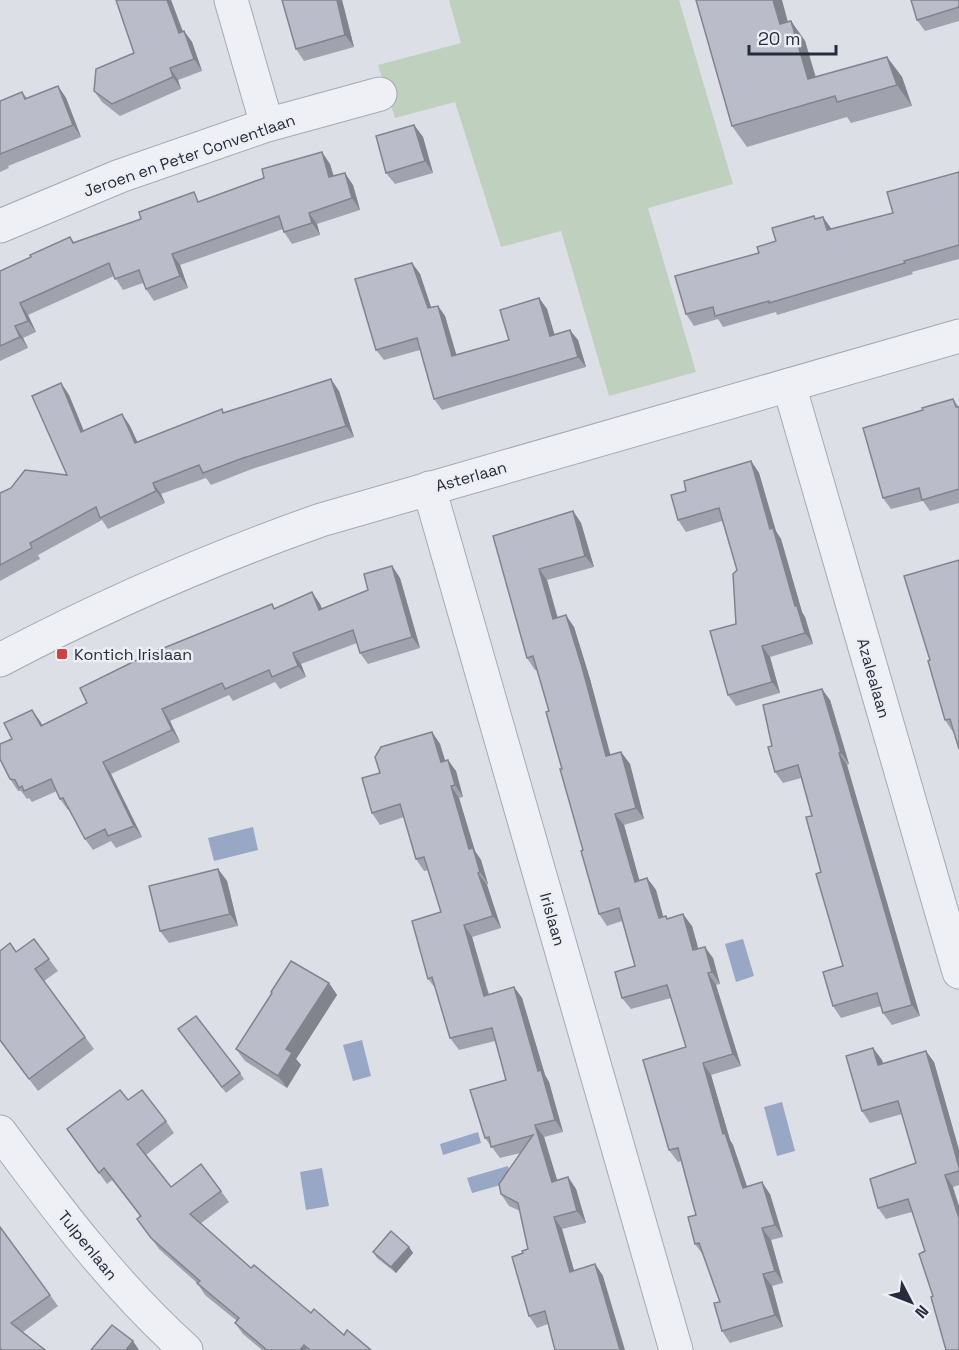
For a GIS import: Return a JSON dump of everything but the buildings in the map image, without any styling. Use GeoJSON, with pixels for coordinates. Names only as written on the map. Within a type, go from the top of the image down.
{"type":"FeatureCollection","features":[{"type":"Feature","properties":{"kind":"street"},"geometry":{"type":"LineString","coordinates":[[231,0],[267,125]]}},
{"type":"Feature","properties":{"kind":"street","name":"Jeroen en Peter Conventlaan"},"geometry":{"type":"LineString","coordinates":[[0,226],[120,176],[267,125],[380,94]]}},
{"type":"Feature","properties":{"kind":"street","name":"Asterlaan"},"geometry":{"type":"LineString","coordinates":[[0,660],[61,627],[123,599],[250,545],[321,520],[959,336]]}},
{"type":"Feature","properties":{"kind":"street","name":"Azalealaan"},"geometry":{"type":"LineString","coordinates":[[789,385],[959,972]]}},
{"type":"Feature","properties":{"kind":"street","name":"Irislaan"},"geometry":{"type":"LineString","coordinates":[[429,488],[676,1350]]}},
{"type":"Feature","properties":{"kind":"street","name":"Tulpenlaan"},"geometry":{"type":"LineString","coordinates":[[0,1132],[97,1258],[161,1328],[186,1350]]}},
{"type":"Feature","properties":{"kind":"green space"},"geometry":{"type":"Polygon","coordinates":[[[449,0],[679,0],[733,184],[648,208],[696,372],[609,396],[561,231],[501,247],[455,102],[395,118],[378,65],[461,43],[449,0]]]}},
{"type":"Feature","properties":{"kind":"water"},"geometry":{"type":"Polygon","coordinates":[[[253,827],[258,850],[214,861],[208,838],[253,827]]]}},
{"type":"Feature","properties":{"kind":"water"},"geometry":{"type":"Polygon","coordinates":[[[743,939],[754,976],[736,982],[725,944],[743,939]]]}},
{"type":"Feature","properties":{"kind":"water"},"geometry":{"type":"Polygon","coordinates":[[[362,1040],[371,1076],[353,1081],[343,1045],[362,1040]]]}},
{"type":"Feature","properties":{"kind":"water"},"geometry":{"type":"Polygon","coordinates":[[[782,1102],[795,1151],[777,1156],[764,1107],[782,1102]]]}},
{"type":"Feature","properties":{"kind":"water"},"geometry":{"type":"Polygon","coordinates":[[[478,1132],[481,1143],[443,1155],[440,1144],[478,1132]]]}},
{"type":"Feature","properties":{"kind":"water"},"geometry":{"type":"Polygon","coordinates":[[[508,1166],[512,1182],[472,1193],[467,1178],[508,1166]]]}},
{"type":"Feature","properties":{"kind":"water"},"geometry":{"type":"Polygon","coordinates":[[[322,1168],[329,1206],[306,1210],[300,1172],[322,1168]]]}},
{"type":"Feature","properties":{"kind":"place","name":"Kontich Irislaan"},"geometry":{"type":"Point","coordinates":[62,654]}}]}
